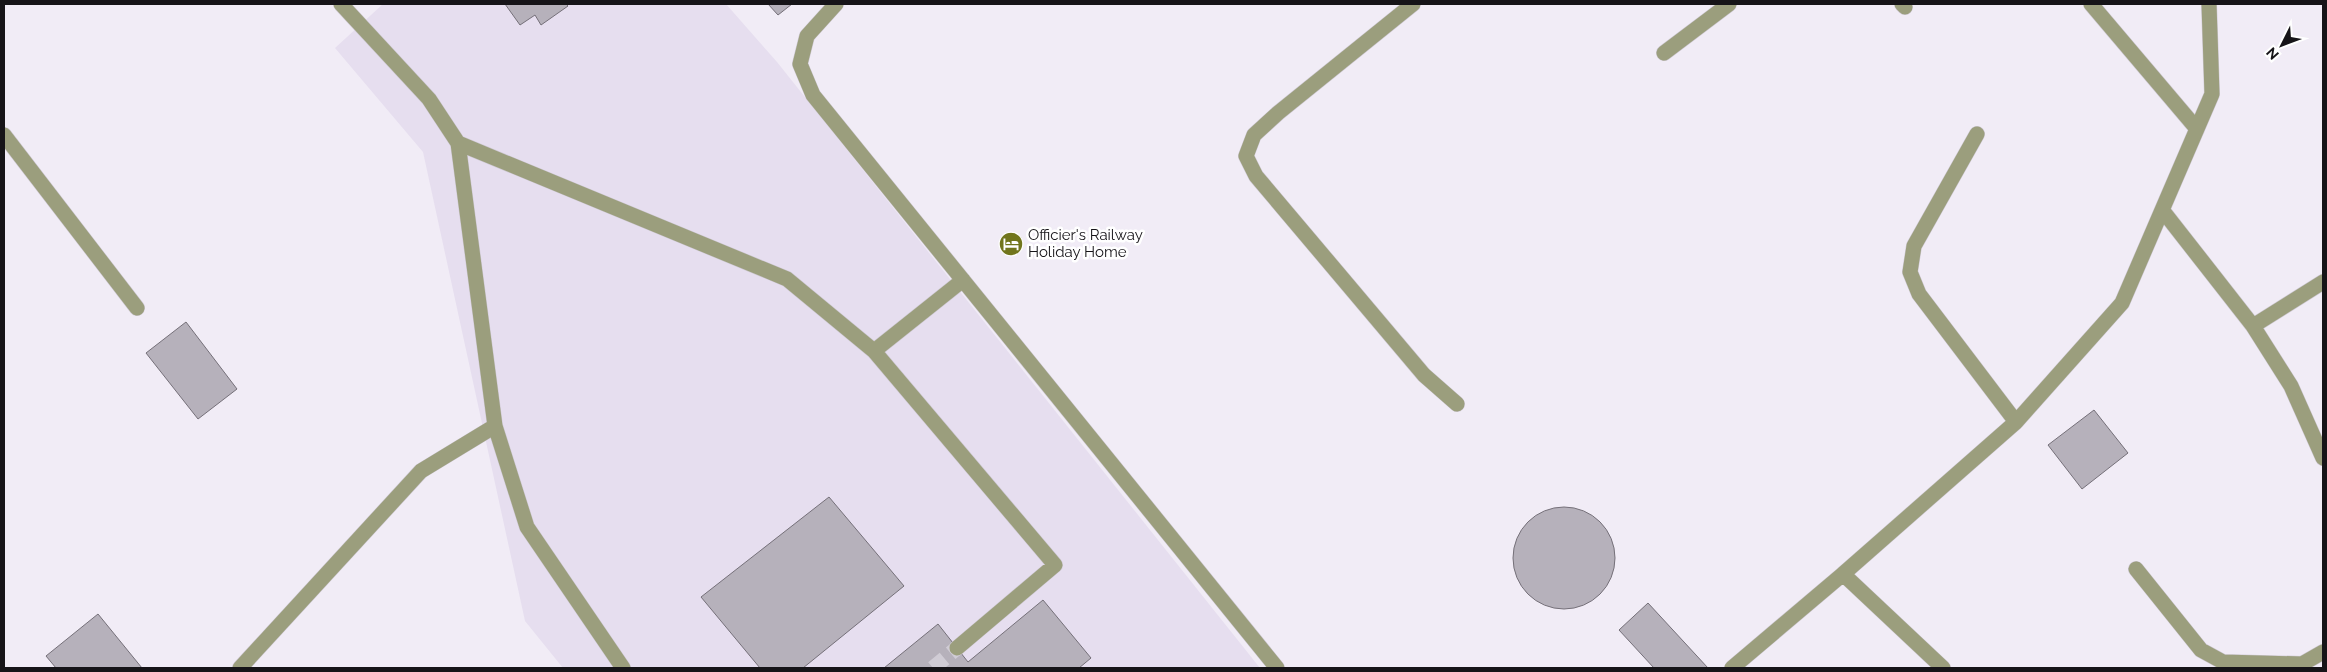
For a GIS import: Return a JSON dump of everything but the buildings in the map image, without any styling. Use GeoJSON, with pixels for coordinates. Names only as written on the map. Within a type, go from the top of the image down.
{"type":"FeatureCollection","features":[{"type":"Feature","properties":{"kind":"street"},"geometry":{"type":"LineString","coordinates":[[342,4],[429,99],[458,143],[495,426],[527,527],[623,668]]}},
{"type":"Feature","properties":{"kind":"street"},"geometry":{"type":"LineString","coordinates":[[836,4],[807,36],[804,45],[800,64],[813,95],[1277,668]]}},
{"type":"Feature","properties":{"kind":"street"},"geometry":{"type":"LineString","coordinates":[[1412,4],[1278,113],[1254,135],[1246,156],[1256,176],[1424,376],[1457,404]]}},
{"type":"Feature","properties":{"kind":"street"},"geometry":{"type":"LineString","coordinates":[[1664,53],[1729,4]]}},
{"type":"Feature","properties":{"kind":"street"},"geometry":{"type":"LineString","coordinates":[[2091,4],[2197,129]]}},
{"type":"Feature","properties":{"kind":"street"},"geometry":{"type":"LineString","coordinates":[[1732,668],[1843,574],[2016,422],[2122,303],[2212,94],[2209,4]]}},
{"type":"Feature","properties":{"kind":"street"},"geometry":{"type":"LineString","coordinates":[[1977,134],[1914,246],[1910,272],[1919,294],[2016,422]]}},
{"type":"Feature","properties":{"kind":"street"},"geometry":{"type":"LineString","coordinates":[[4,135],[137,308]]}},
{"type":"Feature","properties":{"kind":"street"},"geometry":{"type":"LineString","coordinates":[[458,143],[787,279],[874,351],[1055,565],[957,648]]}},
{"type":"Feature","properties":{"kind":"street"},"geometry":{"type":"LineString","coordinates":[[2163,211],[2253,326],[2291,386],[2323,458]]}},
{"type":"Feature","properties":{"kind":"street"},"geometry":{"type":"LineString","coordinates":[[874,351],[963,280]]}},
{"type":"Feature","properties":{"kind":"street"},"geometry":{"type":"LineString","coordinates":[[2253,326],[2323,282]]}},
{"type":"Feature","properties":{"kind":"street"},"geometry":{"type":"LineString","coordinates":[[240,668],[421,471],[495,426]]}},
{"type":"Feature","properties":{"kind":"street"},"geometry":{"type":"LineString","coordinates":[[2136,569],[2202,650],[2223,662],[2302,664],[2323,652]]}},
{"type":"Feature","properties":{"kind":"street"},"geometry":{"type":"LineString","coordinates":[[1843,574],[1944,668]]}},
{"type":"Feature","properties":{"kind":"shaded area"},"geometry":{"type":"Polygon","coordinates":[[[383,4],[726,4],[777,62],[1260,668],[563,668],[525,621],[423,152],[335,48],[383,4]]]}},
{"type":"Feature","properties":{"kind":"tunnel"},"geometry":{"type":"LineString","coordinates":[[933,668],[957,648]]}},
{"type":"Feature","properties":{"kind":"place","name":"Officier's Railway Holiday Home"},"geometry":{"type":"Point","coordinates":[1011,244]}}]}
